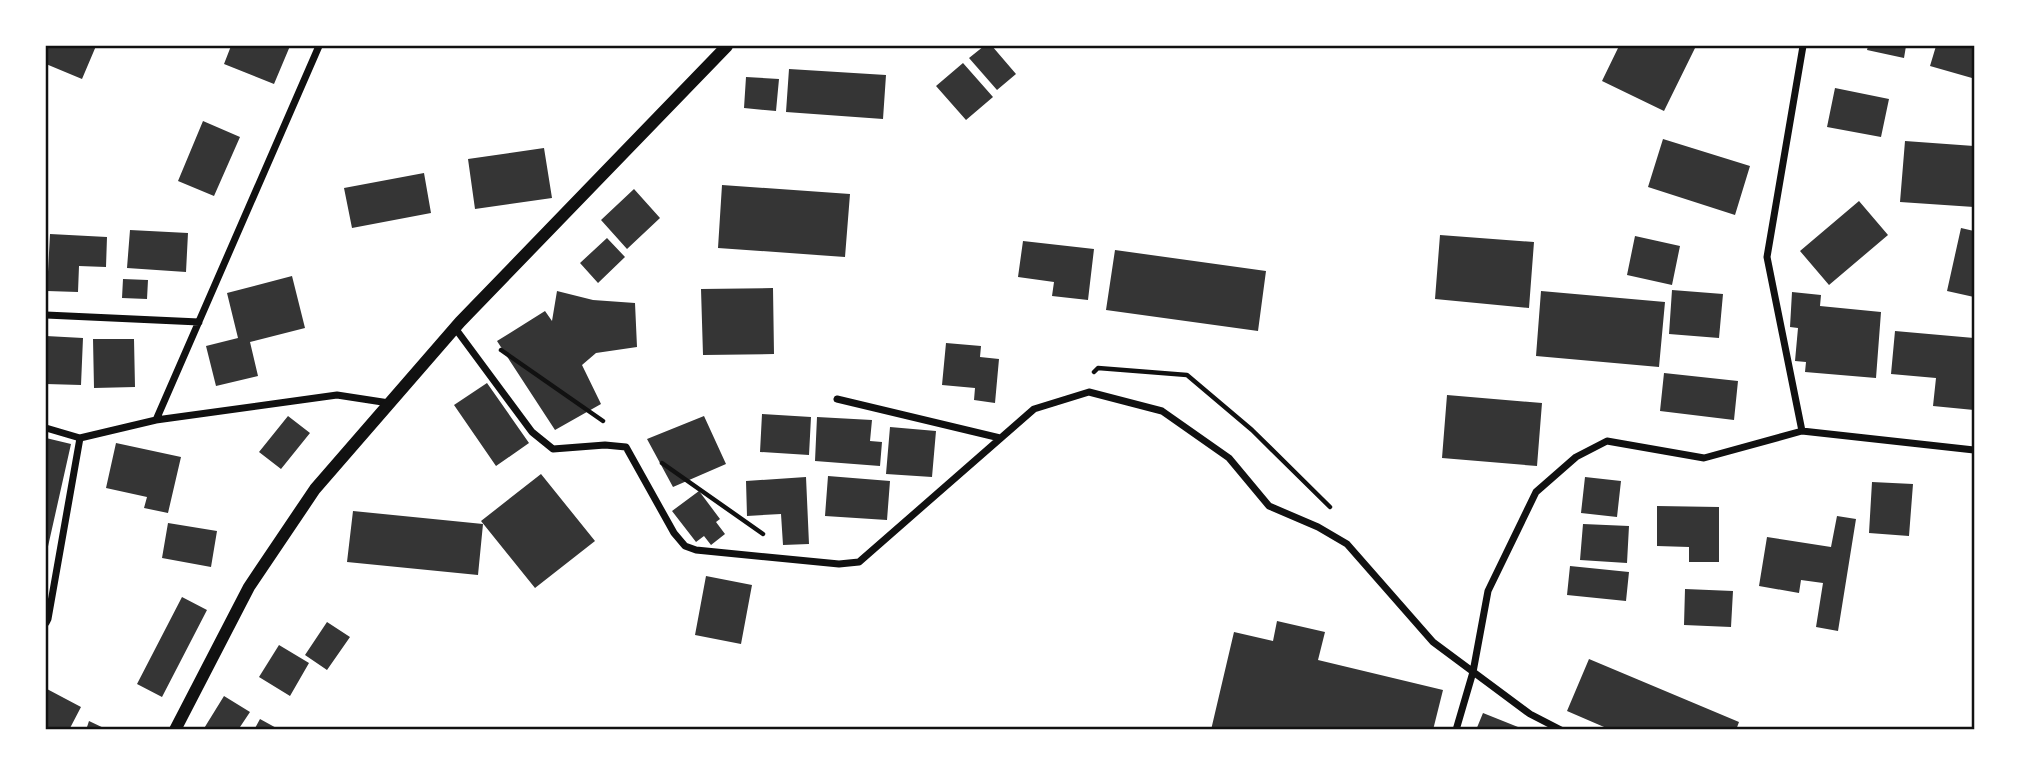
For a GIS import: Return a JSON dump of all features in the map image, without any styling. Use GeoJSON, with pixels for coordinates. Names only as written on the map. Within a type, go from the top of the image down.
{"type":"FeatureCollection","features":[{"type":"Feature","properties":{"kind":"street"},"geometry":{"type":"LineString","coordinates":[[156,420],[319,46]]}},
{"type":"Feature","properties":{"kind":"street"},"geometry":{"type":"LineString","coordinates":[[175,730],[249,587],[315,489],[455,328],[727,46]]}},
{"type":"Feature","properties":{"kind":"street"},"geometry":{"type":"LineString","coordinates":[[1802,431],[1767,257],[1803,46]]}},
{"type":"Feature","properties":{"kind":"street"},"geometry":{"type":"LineString","coordinates":[[46,315],[199,322]]}},
{"type":"Feature","properties":{"kind":"street"},"geometry":{"type":"LineString","coordinates":[[455,328],[532,432],[553,449],[605,445],[626,447],[674,533],[685,546],[696,550],[839,564],[859,562],[1034,409],[1088,392],[1162,411],[1229,458],[1269,506],[1318,527],[1347,544],[1433,642],[1530,714],[1561,730]]}},
{"type":"Feature","properties":{"kind":"street"},"geometry":{"type":"LineString","coordinates":[[46,428],[80,438],[156,420],[337,395],[389,403]]}},
{"type":"Feature","properties":{"kind":"street"},"geometry":{"type":"LineString","coordinates":[[837,399],[1000,438]]}},
{"type":"Feature","properties":{"kind":"street"},"geometry":{"type":"LineString","coordinates":[[1456,730],[1473,672],[1488,591],[1536,492],[1576,457],[1607,441],[1704,458],[1802,431],[1975,450]]}},
{"type":"Feature","properties":{"kind":"street"},"geometry":{"type":"LineString","coordinates":[[46,623],[80,438]]}},
{"type":"Feature","properties":{"kind":"building"},"geometry":{"type":"Polygon","coordinates":[[[46,46],[96,46],[82,79],[46,64],[46,46]]]}},
{"type":"Feature","properties":{"kind":"building"},"geometry":{"type":"Polygon","coordinates":[[[231,46],[290,46],[274,84],[224,64],[231,46]]]}},
{"type":"Feature","properties":{"kind":"building"},"geometry":{"type":"Polygon","coordinates":[[[984,46],[992,46],[1016,74],[997,90],[969,58],[984,46]]]}},
{"type":"Feature","properties":{"kind":"building"},"geometry":{"type":"Polygon","coordinates":[[[1619,46],[1696,46],[1664,111],[1602,81],[1619,46]]]}},
{"type":"Feature","properties":{"kind":"building"},"geometry":{"type":"Polygon","coordinates":[[[1868,46],[1906,46],[1904,58],[1867,50],[1868,46]]]}},
{"type":"Feature","properties":{"kind":"building"},"geometry":{"type":"Polygon","coordinates":[[[1936,46],[1974,46],[1972,78],[1930,66],[1936,46]]]}},
{"type":"Feature","properties":{"kind":"building"},"geometry":{"type":"Polygon","coordinates":[[[963,63],[993,97],[966,120],[936,86],[963,63]]]}},
{"type":"Feature","properties":{"kind":"building"},"geometry":{"type":"Polygon","coordinates":[[[789,69],[886,75],[883,119],[786,112],[789,69]]]}},
{"type":"Feature","properties":{"kind":"building"},"geometry":{"type":"Polygon","coordinates":[[[746,77],[779,79],[776,111],[744,108],[746,77]]]}},
{"type":"Feature","properties":{"kind":"building"},"geometry":{"type":"Polygon","coordinates":[[[1835,88],[1889,99],[1881,137],[1827,127],[1835,88]]]}},
{"type":"Feature","properties":{"kind":"building"},"geometry":{"type":"Polygon","coordinates":[[[203,121],[240,137],[214,196],[178,181],[203,121]]]}},
{"type":"Feature","properties":{"kind":"building"},"geometry":{"type":"Polygon","coordinates":[[[1663,139],[1750,166],[1735,215],[1648,187],[1663,139]]]}},
{"type":"Feature","properties":{"kind":"building"},"geometry":{"type":"Polygon","coordinates":[[[1905,141],[1974,146],[1974,207],[1900,202],[1905,141]]]}},
{"type":"Feature","properties":{"kind":"building"},"geometry":{"type":"Polygon","coordinates":[[[544,148],[552,198],[475,209],[468,159],[544,148]]]}},
{"type":"Feature","properties":{"kind":"building"},"geometry":{"type":"Polygon","coordinates":[[[424,173],[431,213],[352,228],[344,188],[424,173]]]}},
{"type":"Feature","properties":{"kind":"building"},"geometry":{"type":"Polygon","coordinates":[[[722,185],[850,194],[845,257],[718,248],[722,185]]]}},
{"type":"Feature","properties":{"kind":"building"},"geometry":{"type":"Polygon","coordinates":[[[634,189],[660,218],[627,249],[601,220],[634,189]]]}},
{"type":"Feature","properties":{"kind":"building"},"geometry":{"type":"Polygon","coordinates":[[[1859,201],[1888,235],[1829,285],[1800,251],[1859,201]]]}},
{"type":"Feature","properties":{"kind":"building"},"geometry":{"type":"Polygon","coordinates":[[[1961,228],[1974,231],[1974,297],[1947,291],[1961,228]]]}},
{"type":"Feature","properties":{"kind":"building"},"geometry":{"type":"Polygon","coordinates":[[[130,230],[188,233],[186,272],[127,268],[130,230]]]}},
{"type":"Feature","properties":{"kind":"building"},"geometry":{"type":"Polygon","coordinates":[[[50,234],[107,237],[106,267],[79,266],[78,292],[47,291],[50,234]]]}},
{"type":"Feature","properties":{"kind":"building"},"geometry":{"type":"Polygon","coordinates":[[[1440,235],[1534,242],[1529,308],[1435,299],[1440,235]]]}},
{"type":"Feature","properties":{"kind":"building"},"geometry":{"type":"Polygon","coordinates":[[[1635,236],[1680,246],[1672,285],[1627,275],[1635,236]]]}},
{"type":"Feature","properties":{"kind":"building"},"geometry":{"type":"Polygon","coordinates":[[[607,238],[625,257],[598,283],[580,263],[607,238]]]}},
{"type":"Feature","properties":{"kind":"building"},"geometry":{"type":"Polygon","coordinates":[[[1023,241],[1094,249],[1088,300],[1052,296],[1054,282],[1018,277],[1023,241]]]}},
{"type":"Feature","properties":{"kind":"building"},"geometry":{"type":"Polygon","coordinates":[[[1115,250],[1266,271],[1258,331],[1106,310],[1115,250]]]}},
{"type":"Feature","properties":{"kind":"building"},"geometry":{"type":"Polygon","coordinates":[[[292,276],[305,328],[250,342],[258,376],[216,386],[206,346],[238,338],[227,293],[292,276]]]}},
{"type":"Feature","properties":{"kind":"building"},"geometry":{"type":"Polygon","coordinates":[[[123,279],[148,280],[147,299],[122,298],[123,279]]]}},
{"type":"Feature","properties":{"kind":"building"},"geometry":{"type":"Polygon","coordinates":[[[773,288],[774,354],[703,355],[701,289],[773,288]]]}},
{"type":"Feature","properties":{"kind":"building"},"geometry":{"type":"Polygon","coordinates":[[[1672,290],[1723,294],[1719,338],[1669,334],[1672,290]]]}},
{"type":"Feature","properties":{"kind":"building"},"geometry":{"type":"Polygon","coordinates":[[[557,291],[593,300],[635,303],[637,347],[596,353],[582,365],[601,404],[555,430],[497,341],[545,311],[552,321],[557,291]]]}},
{"type":"Feature","properties":{"kind":"building"},"geometry":{"type":"Polygon","coordinates":[[[1541,291],[1665,302],[1659,367],[1536,356],[1541,291]]]}},
{"type":"Feature","properties":{"kind":"building"},"geometry":{"type":"Polygon","coordinates":[[[1792,292],[1821,295],[1820,306],[1881,312],[1876,378],[1805,372],[1806,362],[1795,361],[1798,328],[1790,327],[1792,292]]]}},
{"type":"Feature","properties":{"kind":"building"},"geometry":{"type":"Polygon","coordinates":[[[1895,331],[1974,338],[1974,410],[1933,406],[1936,378],[1891,374],[1895,331]]]}},
{"type":"Feature","properties":{"kind":"building"},"geometry":{"type":"Polygon","coordinates":[[[46,336],[83,338],[81,385],[46,384],[46,336]]]}},
{"type":"Feature","properties":{"kind":"building"},"geometry":{"type":"Polygon","coordinates":[[[93,339],[134,339],[135,387],[94,388],[93,339]]]}},
{"type":"Feature","properties":{"kind":"building"},"geometry":{"type":"Polygon","coordinates":[[[946,343],[981,346],[980,357],[999,359],[995,403],[974,400],[975,388],[942,385],[946,343]]]}},
{"type":"Feature","properties":{"kind":"building"},"geometry":{"type":"Polygon","coordinates":[[[1664,373],[1738,381],[1734,420],[1660,411],[1664,373]]]}},
{"type":"Feature","properties":{"kind":"building"},"geometry":{"type":"Polygon","coordinates":[[[487,383],[529,443],[496,466],[454,405],[487,383]]]}},
{"type":"Feature","properties":{"kind":"building"},"geometry":{"type":"Polygon","coordinates":[[[1447,395],[1542,403],[1537,466],[1442,458],[1447,395]]]}},
{"type":"Feature","properties":{"kind":"building"},"geometry":{"type":"Polygon","coordinates":[[[762,414],[811,417],[809,455],[760,452],[762,414]]]}},
{"type":"Feature","properties":{"kind":"building"},"geometry":{"type":"Polygon","coordinates":[[[288,416],[310,433],[281,469],[259,452],[288,416]]]}},
{"type":"Feature","properties":{"kind":"building"},"geometry":{"type":"Polygon","coordinates":[[[704,416],[726,464],[673,487],[647,439],[704,416]]]}},
{"type":"Feature","properties":{"kind":"building"},"geometry":{"type":"Polygon","coordinates":[[[817,417],[872,420],[870,441],[882,442],[880,466],[815,461],[817,417]]]}},
{"type":"Feature","properties":{"kind":"building"},"geometry":{"type":"Polygon","coordinates":[[[890,427],[936,431],[932,477],[886,474],[890,427]]]}},
{"type":"Feature","properties":{"kind":"building"},"geometry":{"type":"Polygon","coordinates":[[[46,438],[71,444],[47,551],[46,551],[46,438]]]}},
{"type":"Feature","properties":{"kind":"building"},"geometry":{"type":"Polygon","coordinates":[[[116,443],[181,457],[168,513],[144,508],[147,497],[106,488],[116,443]]]}},
{"type":"Feature","properties":{"kind":"building"},"geometry":{"type":"Polygon","coordinates":[[[541,474],[595,541],[535,588],[481,521],[541,474]]]}},
{"type":"Feature","properties":{"kind":"building"},"geometry":{"type":"Polygon","coordinates":[[[828,476],[890,481],[887,520],[825,516],[828,476]]]}},
{"type":"Feature","properties":{"kind":"building"},"geometry":{"type":"Polygon","coordinates":[[[806,477],[809,544],[783,545],[781,514],[747,516],[746,481],[806,477]]]}},
{"type":"Feature","properties":{"kind":"building"},"geometry":{"type":"Polygon","coordinates":[[[1585,477],[1621,481],[1617,517],[1581,513],[1585,477]]]}},
{"type":"Feature","properties":{"kind":"building"},"geometry":{"type":"Polygon","coordinates":[[[1872,482],[1913,484],[1909,536],[1869,533],[1872,482]]]}},
{"type":"Feature","properties":{"kind":"building"},"geometry":{"type":"Polygon","coordinates":[[[699,491],[720,519],[716,522],[725,534],[711,545],[704,536],[696,542],[672,511],[699,491]]]}},
{"type":"Feature","properties":{"kind":"building"},"geometry":{"type":"Polygon","coordinates":[[[1657,506],[1719,507],[1719,562],[1689,562],[1689,547],[1657,546],[1657,506]]]}},
{"type":"Feature","properties":{"kind":"building"},"geometry":{"type":"Polygon","coordinates":[[[353,511],[483,524],[478,575],[347,562],[353,511]]]}},
{"type":"Feature","properties":{"kind":"building"},"geometry":{"type":"Polygon","coordinates":[[[1837,516],[1856,519],[1838,631],[1816,627],[1823,583],[1801,580],[1799,593],[1759,586],[1767,537],[1831,547],[1837,516]]]}},
{"type":"Feature","properties":{"kind":"building"},"geometry":{"type":"Polygon","coordinates":[[[168,523],[217,531],[211,567],[162,558],[168,523]]]}},
{"type":"Feature","properties":{"kind":"building"},"geometry":{"type":"Polygon","coordinates":[[[1583,524],[1629,526],[1627,563],[1580,560],[1583,524]]]}},
{"type":"Feature","properties":{"kind":"building"},"geometry":{"type":"Polygon","coordinates":[[[1570,566],[1629,572],[1626,601],[1567,595],[1570,566]]]}},
{"type":"Feature","properties":{"kind":"building"},"geometry":{"type":"Polygon","coordinates":[[[706,576],[752,585],[741,644],[695,635],[706,576]]]}},
{"type":"Feature","properties":{"kind":"building"},"geometry":{"type":"Polygon","coordinates":[[[1685,589],[1733,591],[1731,627],[1684,625],[1685,589]]]}},
{"type":"Feature","properties":{"kind":"building"},"geometry":{"type":"Polygon","coordinates":[[[182,597],[207,610],[162,697],[137,684],[182,597]]]}},
{"type":"Feature","properties":{"kind":"building"},"geometry":{"type":"Polygon","coordinates":[[[1277,621],[1325,632],[1318,660],[1443,690],[1433,730],[1211,730],[1234,632],[1273,641],[1277,621]]]}},
{"type":"Feature","properties":{"kind":"building"},"geometry":{"type":"Polygon","coordinates":[[[327,622],[350,637],[327,670],[305,655],[327,622]]]}},
{"type":"Feature","properties":{"kind":"building"},"geometry":{"type":"Polygon","coordinates":[[[279,645],[309,663],[290,696],[259,677],[279,645]]]}},
{"type":"Feature","properties":{"kind":"building"},"geometry":{"type":"Polygon","coordinates":[[[1589,659],[1739,722],[1736,730],[1611,730],[1567,711],[1589,659]]]}},
{"type":"Feature","properties":{"kind":"building"},"geometry":{"type":"Polygon","coordinates":[[[47,689],[81,707],[69,730],[46,730],[47,689]]]}},
{"type":"Feature","properties":{"kind":"building"},"geometry":{"type":"Polygon","coordinates":[[[224,696],[250,712],[238,730],[203,730],[224,696]]]}},
{"type":"Feature","properties":{"kind":"building"},"geometry":{"type":"Polygon","coordinates":[[[1483,713],[1523,729],[1523,730],[1476,730],[1483,713]]]}},
{"type":"Feature","properties":{"kind":"building"},"geometry":{"type":"Polygon","coordinates":[[[260,719],[280,730],[254,730],[260,719]]]}},
{"type":"Feature","properties":{"kind":"building"},"geometry":{"type":"Polygon","coordinates":[[[89,721],[108,730],[86,730],[89,721]]]}}]}
